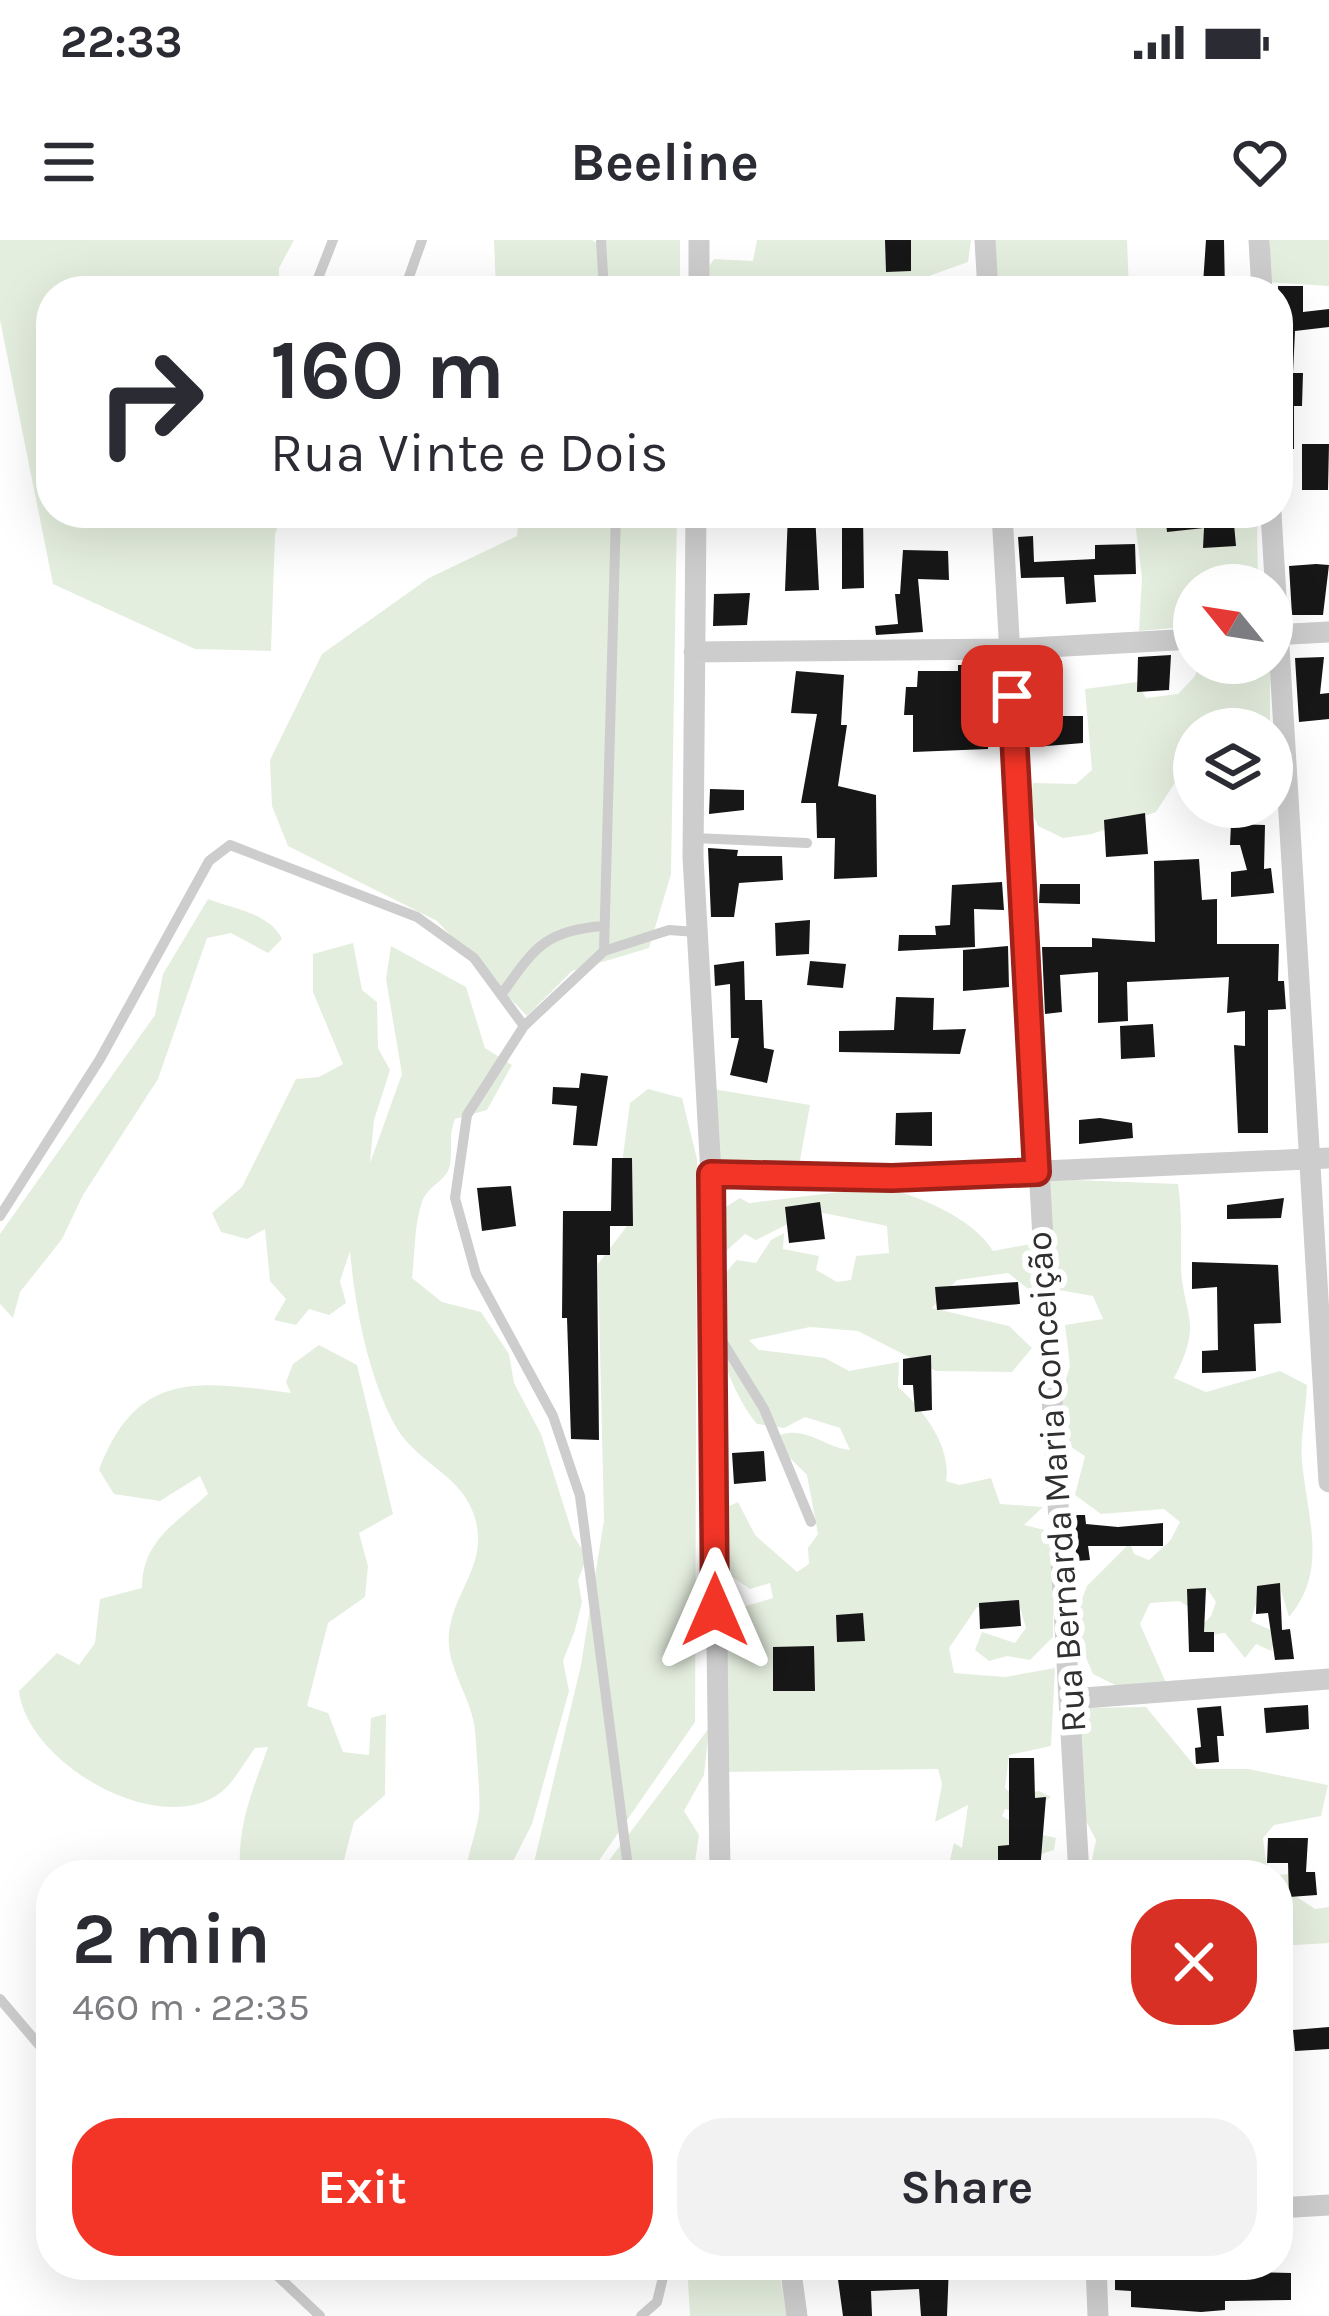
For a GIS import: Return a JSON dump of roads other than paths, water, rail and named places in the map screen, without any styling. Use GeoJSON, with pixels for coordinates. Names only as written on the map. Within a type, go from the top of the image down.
{"type":"FeatureCollection","features":[{"type":"Feature","properties":{"kind":"street"},"geometry":{"type":"LineString","coordinates":[[698,276],[699,240]]}},
{"type":"Feature","properties":{"kind":"street"},"geometry":{"type":"LineString","coordinates":[[985,240],[987,276]]}},
{"type":"Feature","properties":{"kind":"street"},"geometry":{"type":"LineString","coordinates":[[1259,240],[1261,276]]}},
{"type":"Feature","properties":{"kind":"street"},"geometry":{"type":"LineString","coordinates":[[695,528],[694,838],[715,1329],[720,1860]]}},
{"type":"Feature","properties":{"kind":"street","name":"Rua Bernarda Maria Conceição"},"geometry":{"type":"LineString","coordinates":[[1003,528],[1078,1860]]}},
{"type":"Feature","properties":{"kind":"street"},"geometry":{"type":"LineString","coordinates":[[1271,528],[1272,564]]}},
{"type":"Feature","properties":{"kind":"street"},"geometry":{"type":"LineString","coordinates":[[1293,633],[1329,632]]}},
{"type":"Feature","properties":{"kind":"street"},"geometry":{"type":"LineString","coordinates":[[694,652],[1010,649],[1173,640]]}},
{"type":"Feature","properties":{"kind":"street"},"geometry":{"type":"LineString","coordinates":[[1278,684],[1319,1159],[1329,1482]]}},
{"type":"Feature","properties":{"kind":"street"},"geometry":{"type":"LineString","coordinates":[[711,1174],[892,1178],[1319,1159]]}},
{"type":"Feature","properties":{"kind":"street"},"geometry":{"type":"LineString","coordinates":[[1071,1699],[1329,1679]]}},
{"type":"Feature","properties":{"kind":"street"},"geometry":{"type":"LineString","coordinates":[[1293,2207],[1329,2205]]}},
{"type":"Feature","properties":{"kind":"street"},"geometry":{"type":"LineString","coordinates":[[792,2280],[797,2316]]}},
{"type":"Feature","properties":{"kind":"street"},"geometry":{"type":"LineString","coordinates":[[1097,2280],[1098,2316]]}},
{"type":"Feature","properties":{"kind":"lane"},"geometry":{"type":"LineString","coordinates":[[319,276],[333,240]]}},
{"type":"Feature","properties":{"kind":"lane"},"geometry":{"type":"LineString","coordinates":[[409,276],[422,240]]}},
{"type":"Feature","properties":{"kind":"lane"},"geometry":{"type":"LineString","coordinates":[[601,240],[603,276]]}},
{"type":"Feature","properties":{"kind":"lane"},"geometry":{"type":"LineString","coordinates":[[604,951],[616,528]]}},
{"type":"Feature","properties":{"kind":"lane"},"geometry":{"type":"LineString","coordinates":[[694,838],[807,843]]}},
{"type":"Feature","properties":{"kind":"lane"},"geometry":{"type":"LineString","coordinates":[[0,1216],[100,1059],[209,861],[230,844],[417,917],[475,958],[524,1026]]}},
{"type":"Feature","properties":{"kind":"lane"},"geometry":{"type":"LineString","coordinates":[[501,995],[537,945],[570,928],[604,926]]}},
{"type":"Feature","properties":{"kind":"lane"},"geometry":{"type":"LineString","coordinates":[[627,1860],[580,1496],[553,1416],[476,1274],[455,1198],[467,1115],[524,1026],[604,951],[669,931],[696,932]]}},
{"type":"Feature","properties":{"kind":"lane"},"geometry":{"type":"LineString","coordinates":[[715,1329],[764,1409],[812,1522]]}},
{"type":"Feature","properties":{"kind":"lane"},"geometry":{"type":"LineString","coordinates":[[0,1999],[36,2041]]}},
{"type":"Feature","properties":{"kind":"lane"},"geometry":{"type":"LineString","coordinates":[[282,2280],[320,2316]]}},
{"type":"Feature","properties":{"kind":"lane"},"geometry":{"type":"LineString","coordinates":[[641,2316],[657,2302],[662,2280]]}}]}
